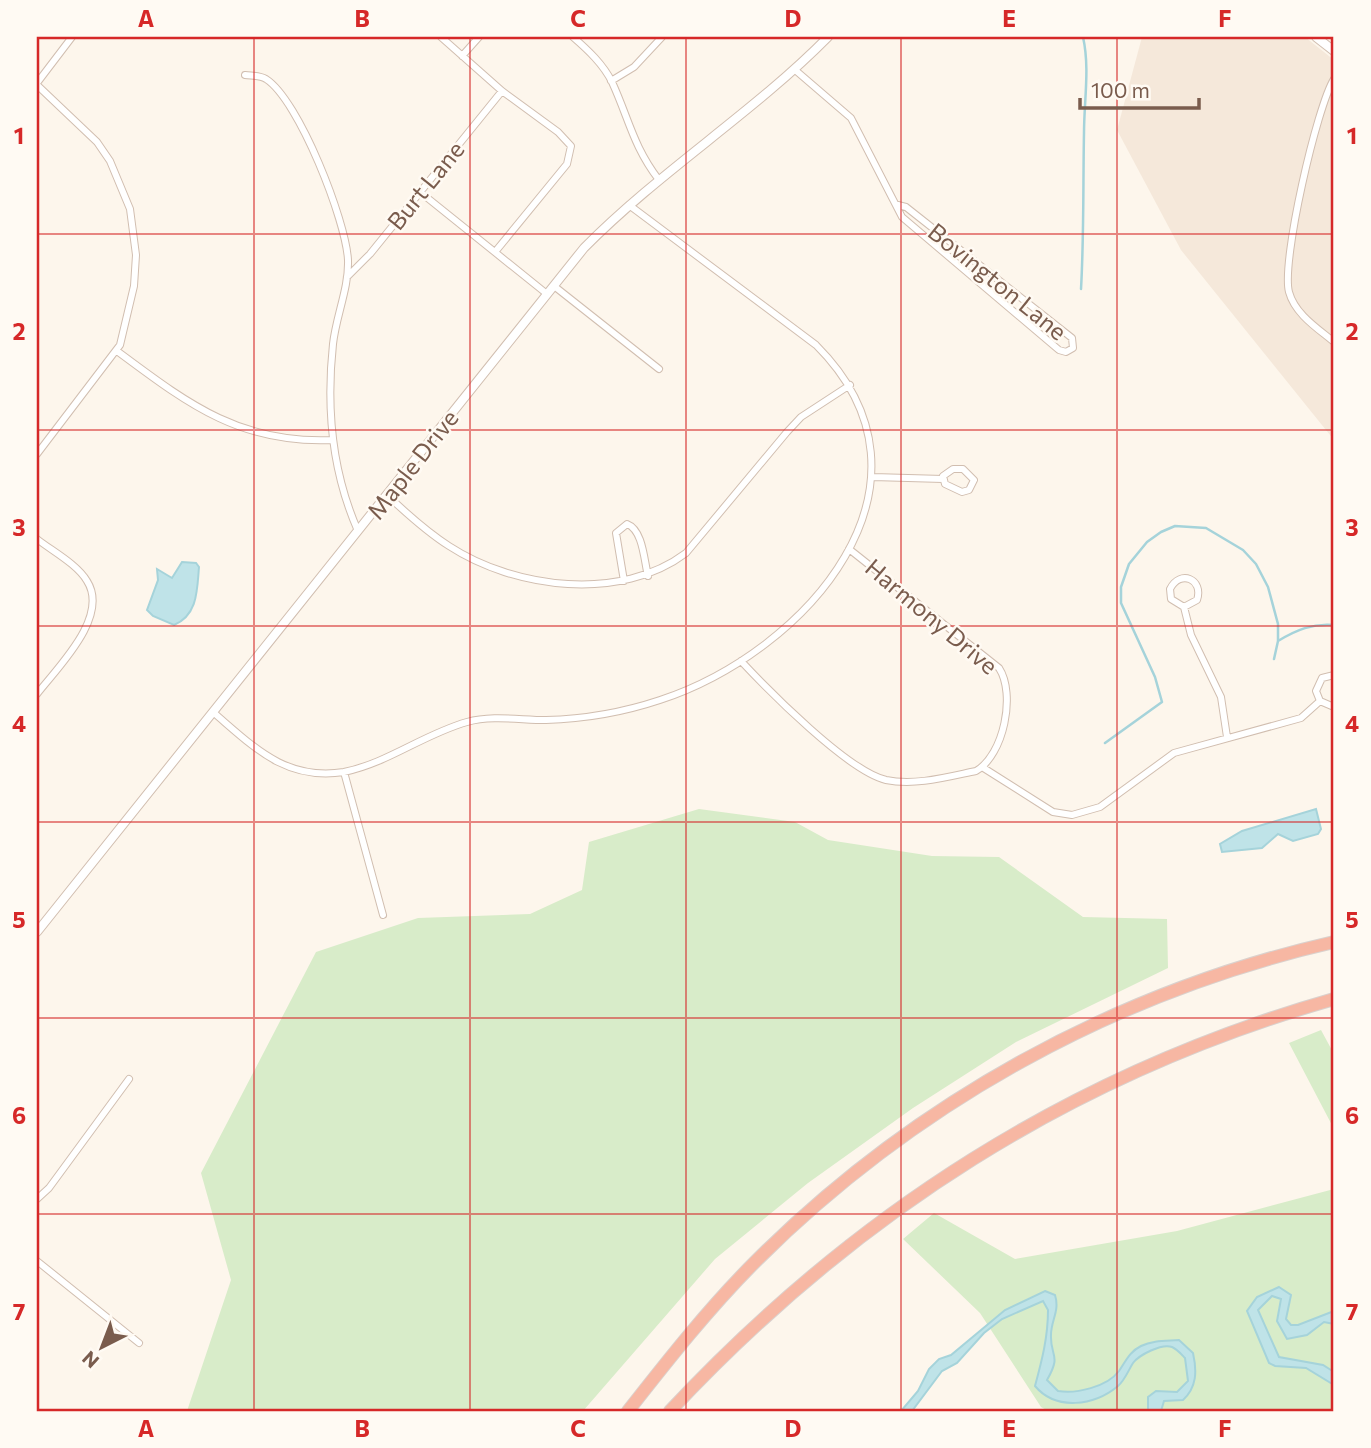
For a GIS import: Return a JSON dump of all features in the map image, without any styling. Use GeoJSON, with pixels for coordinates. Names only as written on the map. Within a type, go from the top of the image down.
{"type":"FeatureCollection","features":[{"type":"Feature","properties":{"kind":"highway"},"geometry":{"type":"LineString","coordinates":[[628,1411],[714,1306],[754,1262],[851,1175],[965,1093],[1066,1037],[1120,1011],[1213,975],[1334,942]]}},
{"type":"Feature","properties":{"kind":"highway"},"geometry":{"type":"LineString","coordinates":[[670,1411],[752,1327],[817,1268],[935,1181],[1037,1121],[1153,1063],[1253,1024],[1334,999]]}},
{"type":"Feature","properties":{"kind":"street"},"geometry":{"type":"LineString","coordinates":[[37,454],[117,351],[134,286],[135,243],[130,209],[116,173],[97,142],[37,84],[72,37]]}},
{"type":"Feature","properties":{"kind":"street"},"geometry":{"type":"LineString","coordinates":[[441,37],[502,91],[524,104],[569,142],[571,155],[567,164],[495,252]]}},
{"type":"Feature","properties":{"kind":"street"},"geometry":{"type":"LineString","coordinates":[[461,56],[479,37]]}},
{"type":"Feature","properties":{"kind":"street"},"geometry":{"type":"LineString","coordinates":[[573,37],[592,54],[611,81],[636,147],[659,180]]}},
{"type":"Feature","properties":{"kind":"street"},"geometry":{"type":"LineString","coordinates":[[611,81],[634,67],[662,37]]}},
{"type":"Feature","properties":{"kind":"street","name":"Maple Drive"},"geometry":{"type":"LineString","coordinates":[[37,932],[584,248],[629,205],[794,69],[828,37]]}},
{"type":"Feature","properties":{"kind":"street"},"geometry":{"type":"LineString","coordinates":[[1316,37],[1334,51]]}},
{"type":"Feature","properties":{"kind":"street","name":"Bovington Lane"},"geometry":{"type":"LineString","coordinates":[[794,69],[851,118],[902,217],[1059,350],[1066,352],[1073,348],[1072,338],[906,206],[898,205]]}},
{"type":"Feature","properties":{"kind":"street"},"geometry":{"type":"LineString","coordinates":[[245,75],[266,79],[279,90],[300,125],[336,210],[345,242],[347,277],[333,344],[331,440],[337,470],[358,531]]}},
{"type":"Feature","properties":{"kind":"street"},"geometry":{"type":"LineString","coordinates":[[1334,79],[1317,117],[1286,277],[1295,306],[1334,342]]}},
{"type":"Feature","properties":{"kind":"street","name":"Burt Lane"},"geometry":{"type":"LineString","coordinates":[[347,277],[370,254],[502,91]]}},
{"type":"Feature","properties":{"kind":"street"},"geometry":{"type":"LineString","coordinates":[[420,192],[547,294]]}},
{"type":"Feature","properties":{"kind":"street"},"geometry":{"type":"LineString","coordinates":[[214,713],[273,761],[292,770],[328,775],[344,772],[366,766],[427,737],[471,721],[560,719],[624,710],[695,687],[741,661],[787,626],[813,598],[849,549],[865,514],[873,477],[868,431],[850,385],[816,345],[780,316],[654,227],[629,205]]}},
{"type":"Feature","properties":{"kind":"street"},"geometry":{"type":"LineString","coordinates":[[950,256],[957,248]]}},
{"type":"Feature","properties":{"kind":"street"},"geometry":{"type":"LineString","coordinates":[[554,286],[659,369]]}},
{"type":"Feature","properties":{"kind":"street"},"geometry":{"type":"LineString","coordinates":[[117,351],[175,394],[240,428],[291,441],[331,440]]}},
{"type":"Feature","properties":{"kind":"street"},"geometry":{"type":"LineString","coordinates":[[387,495],[448,545],[501,572],[580,583],[624,581],[648,576],[686,553],[801,417],[850,385]]}},
{"type":"Feature","properties":{"kind":"street"},"geometry":{"type":"LineString","coordinates":[[962,469],[974,480],[969,490],[962,492],[948,486],[943,479],[948,470],[962,469]]}},
{"type":"Feature","properties":{"kind":"street"},"geometry":{"type":"LineString","coordinates":[[873,477],[943,479]]}},
{"type":"Feature","properties":{"kind":"street"},"geometry":{"type":"LineString","coordinates":[[624,581],[616,533],[627,524],[634,527],[638,535],[648,576]]}},
{"type":"Feature","properties":{"kind":"street"},"geometry":{"type":"LineString","coordinates":[[37,539],[87,580],[92,594],[86,629],[37,694]]}},
{"type":"Feature","properties":{"kind":"street","name":"Harmony Drive"},"geometry":{"type":"LineString","coordinates":[[849,549],[987,655],[1006,678],[1007,707],[993,755],[982,767]]}},
{"type":"Feature","properties":{"kind":"street"},"geometry":{"type":"LineString","coordinates":[[1185,577],[1195,581],[1199,590],[1197,600],[1184,607],[1174,603],[1170,594],[1172,584],[1185,577]]}},
{"type":"Feature","properties":{"kind":"street"},"geometry":{"type":"LineString","coordinates":[[1184,607],[1191,635],[1221,697],[1227,737]]}},
{"type":"Feature","properties":{"kind":"street"},"geometry":{"type":"LineString","coordinates":[[741,661],[798,718],[868,773],[906,782],[952,776],[982,767],[1053,812],[1072,815],[1100,807],[1174,753],[1227,737],[1255,733],[1301,718],[1320,701]]}},
{"type":"Feature","properties":{"kind":"street"},"geometry":{"type":"LineString","coordinates":[[1334,675],[1327,675],[1318,682],[1316,691],[1320,701],[1334,706]]}},
{"type":"Feature","properties":{"kind":"street"},"geometry":{"type":"LineString","coordinates":[[344,772],[383,915]]}},
{"type":"Feature","properties":{"kind":"street"},"geometry":{"type":"LineString","coordinates":[[37,1199],[49,1188],[129,1079]]}},
{"type":"Feature","properties":{"kind":"street"},"geometry":{"type":"LineString","coordinates":[[37,1261],[139,1343]]}},
{"type":"Feature","properties":{"kind":"shaded area"},"geometry":{"type":"Polygon","coordinates":[[[1142,37],[1305,37],[1334,60],[1334,440],[1181,250],[1117,130],[1142,37]]]}},
{"type":"Feature","properties":{"kind":"green space"},"geometry":{"type":"Polygon","coordinates":[[[699,809],[795,822],[828,840],[932,856],[999,857],[1083,917],[1167,919],[1168,968],[1016,1042],[913,1108],[808,1183],[715,1259],[583,1411],[187,1411],[231,1280],[201,1173],[316,952],[418,918],[530,914],[582,890],[589,842],[699,809]]]}},
{"type":"Feature","properties":{"kind":"green space"},"geometry":{"type":"Polygon","coordinates":[[[1321,1030],[1334,1054],[1334,1129],[1289,1043],[1321,1030]]]}},
{"type":"Feature","properties":{"kind":"green space"},"geometry":{"type":"Polygon","coordinates":[[[1334,1189],[1334,1411],[1048,1411],[1041,1407],[980,1313],[903,1239],[934,1213],[1015,1259],[1177,1231],[1334,1189]]]}},
{"type":"Feature","properties":{"kind":"water"},"geometry":{"type":"Polygon","coordinates":[[[182,562],[196,563],[199,567],[198,584],[195,601],[188,615],[174,625],[153,616],[147,610],[158,580],[157,569],[172,578],[182,562]]]}},
{"type":"Feature","properties":{"kind":"water"},"geometry":{"type":"Polygon","coordinates":[[[1316,809],[1321,829],[1318,834],[1293,841],[1278,834],[1262,848],[1222,852],[1220,844],[1242,831],[1316,809]]]}},
{"type":"Feature","properties":{"kind":"water"},"geometry":{"type":"Polygon","coordinates":[[[1279,1287],[1291,1295],[1286,1319],[1291,1325],[1298,1325],[1334,1311],[1334,1324],[1324,1322],[1307,1335],[1287,1339],[1277,1321],[1281,1299],[1272,1296],[1258,1310],[1279,1357],[1323,1365],[1334,1372],[1334,1385],[1306,1368],[1275,1366],[1269,1363],[1247,1311],[1257,1297],[1279,1287]]]}},
{"type":"Feature","properties":{"kind":"water"},"geometry":{"type":"Polygon","coordinates":[[[1045,1291],[1055,1295],[1056,1301],[1051,1335],[1055,1360],[1047,1380],[1058,1391],[1082,1390],[1099,1385],[1114,1377],[1137,1348],[1155,1342],[1179,1340],[1193,1353],[1195,1378],[1188,1395],[1183,1400],[1164,1401],[1161,1411],[1148,1411],[1148,1397],[1156,1391],[1177,1392],[1188,1381],[1185,1358],[1176,1349],[1168,1346],[1151,1350],[1140,1357],[1120,1384],[1098,1398],[1075,1403],[1053,1399],[1044,1394],[1035,1386],[1047,1330],[1048,1310],[1043,1301],[1002,1319],[984,1333],[957,1363],[942,1371],[912,1411],[901,1411],[918,1391],[929,1369],[939,1359],[951,1355],[1005,1310],[1045,1291]]]}},
{"type":"Feature","properties":{"kind":"waterway"},"geometry":{"type":"LineString","coordinates":[[1081,289],[1086,73],[1083,37]]}},
{"type":"Feature","properties":{"kind":"waterway"},"geometry":{"type":"LineString","coordinates":[[1105,743],[1162,702],[1155,677],[1121,603],[1121,587],[1129,564],[1147,542],[1161,532],[1175,526],[1206,528],[1243,550],[1256,564],[1268,587],[1278,624],[1278,641]]}},
{"type":"Feature","properties":{"kind":"waterway"},"geometry":{"type":"LineString","coordinates":[[1274,659],[1278,641],[1285,637],[1312,626],[1334,625]]}}]}
